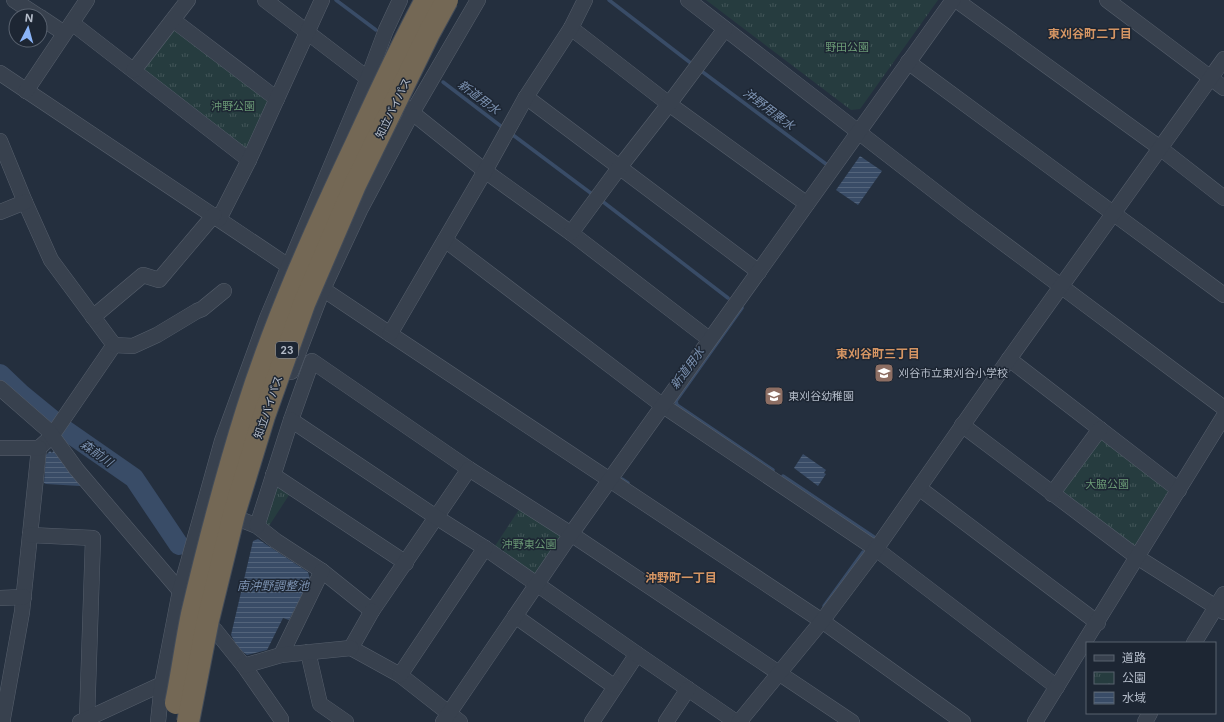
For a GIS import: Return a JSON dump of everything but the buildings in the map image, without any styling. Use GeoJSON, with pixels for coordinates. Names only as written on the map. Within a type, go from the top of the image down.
{"type":"FeatureCollection","features":[{"type":"Feature","properties":{"kind":"highway","name":"知立バイパス"},"geometry":{"type":"LineString","coordinates":[[173,722],[192,615],[218,510],[247,410],[278,324],[312,239],[379,94],[412,25],[426,0]]}},
{"type":"Feature","properties":{"kind":"highway","name":"知立バイパス"},"geometry":{"type":"LineString","coordinates":[[188,722],[208,620],[234,514],[264,416],[301,312],[355,185],[429,33],[447,0]]}},
{"type":"Feature","properties":{"kind":"street"},"geometry":{"type":"LineString","coordinates":[[14,0],[26,8]]}},
{"type":"Feature","properties":{"kind":"street"},"geometry":{"type":"LineString","coordinates":[[26,91],[87,0]]}},
{"type":"Feature","properties":{"kind":"street"},"geometry":{"type":"LineString","coordinates":[[134,70],[188,0]]}},
{"type":"Feature","properties":{"kind":"street"},"geometry":{"type":"LineString","coordinates":[[266,0],[308,31],[485,171],[571,233],[710,339]]}},
{"type":"Feature","properties":{"kind":"street"},"geometry":{"type":"LineString","coordinates":[[93,317],[143,275],[159,280],[216,217],[249,160],[322,0]]}},
{"type":"Feature","properties":{"kind":"street"},"geometry":{"type":"LineString","coordinates":[[158,722],[162,684],[180,591],[222,441],[267,318],[368,78],[386,30],[400,0]]}},
{"type":"Feature","properties":{"kind":"street"},"geometry":{"type":"LineString","coordinates":[[198,722],[220,603],[242,520],[276,411],[323,289],[360,210],[412,113],[478,0]]}},
{"type":"Feature","properties":{"kind":"street"},"geometry":{"type":"LineString","coordinates":[[390,334],[485,171],[526,97],[571,28],[586,0]]}},
{"type":"Feature","properties":{"kind":"street"},"geometry":{"type":"LineString","coordinates":[[688,0],[963,213],[1224,408]]}},
{"type":"Feature","properties":{"kind":"street"},"geometry":{"type":"LineString","coordinates":[[244,666],[281,655],[351,648],[400,675],[451,719],[515,616],[570,534],[953,0]]}},
{"type":"Feature","properties":{"kind":"street"},"geometry":{"type":"LineString","coordinates":[[956,0],[1160,148],[1224,198]]}},
{"type":"Feature","properties":{"kind":"street"},"geometry":{"type":"LineString","coordinates":[[1106,0],[1224,88]]}},
{"type":"Feature","properties":{"kind":"street"},"geometry":{"type":"LineString","coordinates":[[48,20],[68,28],[134,70],[249,160]]}},
{"type":"Feature","properties":{"kind":"street"},"geometry":{"type":"LineString","coordinates":[[173,20],[277,99]]}},
{"type":"Feature","properties":{"kind":"street"},"geometry":{"type":"LineString","coordinates":[[571,28],[669,104],[807,204]]}},
{"type":"Feature","properties":{"kind":"street"},"geometry":{"type":"LineString","coordinates":[[571,233],[725,29]]}},
{"type":"Feature","properties":{"kind":"street"},"geometry":{"type":"LineString","coordinates":[[291,420],[485,548],[737,722],[822,621],[876,549],[962,425],[1224,59]]}},
{"type":"Feature","properties":{"kind":"street"},"geometry":{"type":"LineString","coordinates":[[908,62],[1224,295]]}},
{"type":"Feature","properties":{"kind":"street"},"geometry":{"type":"LineString","coordinates":[[0,73],[822,621],[964,722]]}},
{"type":"Feature","properties":{"kind":"street"},"geometry":{"type":"LineString","coordinates":[[526,97],[759,272]]}},
{"type":"Feature","properties":{"kind":"street"},"geometry":{"type":"LineString","coordinates":[[0,141],[51,260],[114,345]]}},
{"type":"Feature","properties":{"kind":"street"},"geometry":{"type":"LineString","coordinates":[[0,212],[25,202]]}},
{"type":"Feature","properties":{"kind":"street"},"geometry":{"type":"LineString","coordinates":[[445,240],[662,405],[876,549],[1057,688]]}},
{"type":"Feature","properties":{"kind":"street"},"geometry":{"type":"LineString","coordinates":[[114,345],[133,346],[156,335],[197,311],[202,310],[224,291]]}},
{"type":"Feature","properties":{"kind":"street"},"geometry":{"type":"LineString","coordinates":[[3,722],[24,598],[39,448],[53,434],[64,419],[114,345]]}},
{"type":"Feature","properties":{"kind":"street"},"geometry":{"type":"LineString","coordinates":[[1009,359],[1179,490]]}},
{"type":"Feature","properties":{"kind":"street"},"geometry":{"type":"LineString","coordinates":[[257,526],[291,420],[312,361],[469,469],[570,534],[852,722]]}},
{"type":"Feature","properties":{"kind":"street"},"geometry":{"type":"LineString","coordinates":[[0,388],[53,434],[82,476],[180,591]]}},
{"type":"Feature","properties":{"kind":"street"},"geometry":{"type":"LineString","coordinates":[[1035,722],[1224,416]]}},
{"type":"Feature","properties":{"kind":"street"},"geometry":{"type":"LineString","coordinates":[[962,425],[1137,557],[1220,610]]}},
{"type":"Feature","properties":{"kind":"street"},"geometry":{"type":"LineString","coordinates":[[1052,494],[1100,429]]}},
{"type":"Feature","properties":{"kind":"street"},"geometry":{"type":"LineString","coordinates":[[0,448],[39,448]]}},
{"type":"Feature","properties":{"kind":"street"},"geometry":{"type":"LineString","coordinates":[[351,648],[372,612],[469,469]]}},
{"type":"Feature","properties":{"kind":"street"},"geometry":{"type":"LineString","coordinates":[[273,475],[406,563]]}},
{"type":"Feature","properties":{"kind":"street"},"geometry":{"type":"LineString","coordinates":[[919,488],[1098,622]]}},
{"type":"Feature","properties":{"kind":"street"},"geometry":{"type":"LineString","coordinates":[[242,520],[257,526],[276,541],[322,571],[372,612]]}},
{"type":"Feature","properties":{"kind":"street"},"geometry":{"type":"LineString","coordinates":[[30,535],[93,538],[84,720],[162,684]]}},
{"type":"Feature","properties":{"kind":"street"},"geometry":{"type":"LineString","coordinates":[[400,675],[485,548]]}},
{"type":"Feature","properties":{"kind":"street"},"geometry":{"type":"LineString","coordinates":[[281,655],[322,571]]}},
{"type":"Feature","properties":{"kind":"street"},"geometry":{"type":"LineString","coordinates":[[1195,642],[1220,610],[1224,594]]}},
{"type":"Feature","properties":{"kind":"street"},"geometry":{"type":"LineString","coordinates":[[0,598],[24,598]]}},
{"type":"Feature","properties":{"kind":"street"},"geometry":{"type":"LineString","coordinates":[[515,616],[615,687]]}},
{"type":"Feature","properties":{"kind":"street"},"geometry":{"type":"LineString","coordinates":[[215,630],[244,666],[282,721]]}},
{"type":"Feature","properties":{"kind":"street"},"geometry":{"type":"LineString","coordinates":[[308,652],[320,704],[346,722]]}},
{"type":"Feature","properties":{"kind":"street"},"geometry":{"type":"LineString","coordinates":[[592,722],[637,654]]}},
{"type":"Feature","properties":{"kind":"street"},"geometry":{"type":"LineString","coordinates":[[666,722],[688,689]]}},
{"type":"Feature","properties":{"kind":"green space","name":"野田公園"},"geometry":{"type":"Polygon","coordinates":[[[706,0],[938,0],[860,109],[851,110],[706,0]]]}},
{"type":"Feature","properties":{"kind":"green space","name":"沖野公園"},"geometry":{"type":"Polygon","coordinates":[[[172,30],[177,30],[269,99],[250,149],[244,149],[143,72],[142,67],[172,30]]]}},
{"type":"Feature","properties":{"kind":"green space","name":"大脇公園"},"geometry":{"type":"Polygon","coordinates":[[[1100,436],[1170,489],[1135,546],[1059,490],[1100,436]]]}},
{"type":"Feature","properties":{"kind":"green space"},"geometry":{"type":"Polygon","coordinates":[[[276,482],[291,492],[267,529],[262,525],[276,482]]]}},
{"type":"Feature","properties":{"kind":"green space","name":"沖野東公園"},"geometry":{"type":"Polygon","coordinates":[[[520,508],[566,537],[535,580],[493,549],[520,508]]]}},
{"type":"Feature","properties":{"kind":"water"},"geometry":{"type":"Polygon","coordinates":[[[860,156],[882,171],[858,205],[836,190],[860,156]]]}},
{"type":"Feature","properties":{"kind":"water"},"geometry":{"type":"Polygon","coordinates":[[[54,450],[81,484],[80,486],[44,483],[46,455],[50,451],[52,453],[54,450]]]}},
{"type":"Feature","properties":{"kind":"water"},"geometry":{"type":"Polygon","coordinates":[[[803,454],[826,470],[824,473],[826,474],[818,486],[794,468],[803,454]]]}},
{"type":"Feature","properties":{"kind":"water","name":"南沖野調整池"},"geometry":{"type":"Polygon","coordinates":[[[258,539],[308,572],[310,579],[289,620],[283,618],[267,650],[247,655],[238,648],[231,635],[253,541],[258,539]]]}},
{"type":"Feature","properties":{"kind":"waterway","name":"新道用水"},"geometry":{"type":"LineString","coordinates":[[336,0],[376,30]]}},
{"type":"Feature","properties":{"kind":"waterway","name":"沖野用悪水"},"geometry":{"type":"LineString","coordinates":[[609,0],[692,64]]}},
{"type":"Feature","properties":{"kind":"waterway","name":"沖野用悪水"},"geometry":{"type":"LineString","coordinates":[[700,70],[826,164]]}},
{"type":"Feature","properties":{"kind":"waterway","name":"新道用水"},"geometry":{"type":"LineString","coordinates":[[443,82],[502,127]]}},
{"type":"Feature","properties":{"kind":"waterway","name":"新道用水"},"geometry":{"type":"LineString","coordinates":[[513,135],[592,194]]}},
{"type":"Feature","properties":{"kind":"waterway","name":"新道用水"},"geometry":{"type":"LineString","coordinates":[[602,201],[728,298]]}},
{"type":"Feature","properties":{"kind":"waterway","name":"新道用水"},"geometry":{"type":"LineString","coordinates":[[742,308],[676,401],[677,405],[773,470]]}},
{"type":"Feature","properties":{"kind":"waterway","name":"森前川"},"geometry":{"type":"LineString","coordinates":[[0,374],[21,394],[65,430],[134,478],[179,545]]}},
{"type":"Feature","properties":{"kind":"waterway","name":"新道用水"},"geometry":{"type":"LineString","coordinates":[[783,476],[874,537]]}},
{"type":"Feature","properties":{"kind":"waterway","name":"沖野用悪水"},"geometry":{"type":"LineString","coordinates":[[622,479],[628,483]]}},
{"type":"Feature","properties":{"kind":"waterway","name":"新道用水"},"geometry":{"type":"LineString","coordinates":[[824,606],[863,552]]}},
{"type":"Feature","properties":{"kind":"place","name":"刈谷市立東刈谷小学校"},"geometry":{"type":"Point","coordinates":[884,373]}},
{"type":"Feature","properties":{"kind":"place","name":"東刈谷幼稚園"},"geometry":{"type":"Point","coordinates":[774,396]}},
{"type":"Feature","properties":{"kind":"district","name":"東刈谷町二丁目"},"geometry":{"type":"Point","coordinates":[1090,33]}},
{"type":"Feature","properties":{"kind":"district","name":"東刈谷町三丁目"},"geometry":{"type":"Point","coordinates":[878,353]}},
{"type":"Feature","properties":{"kind":"district","name":"沖野町一丁目"},"geometry":{"type":"Point","coordinates":[681,577]}}]}
